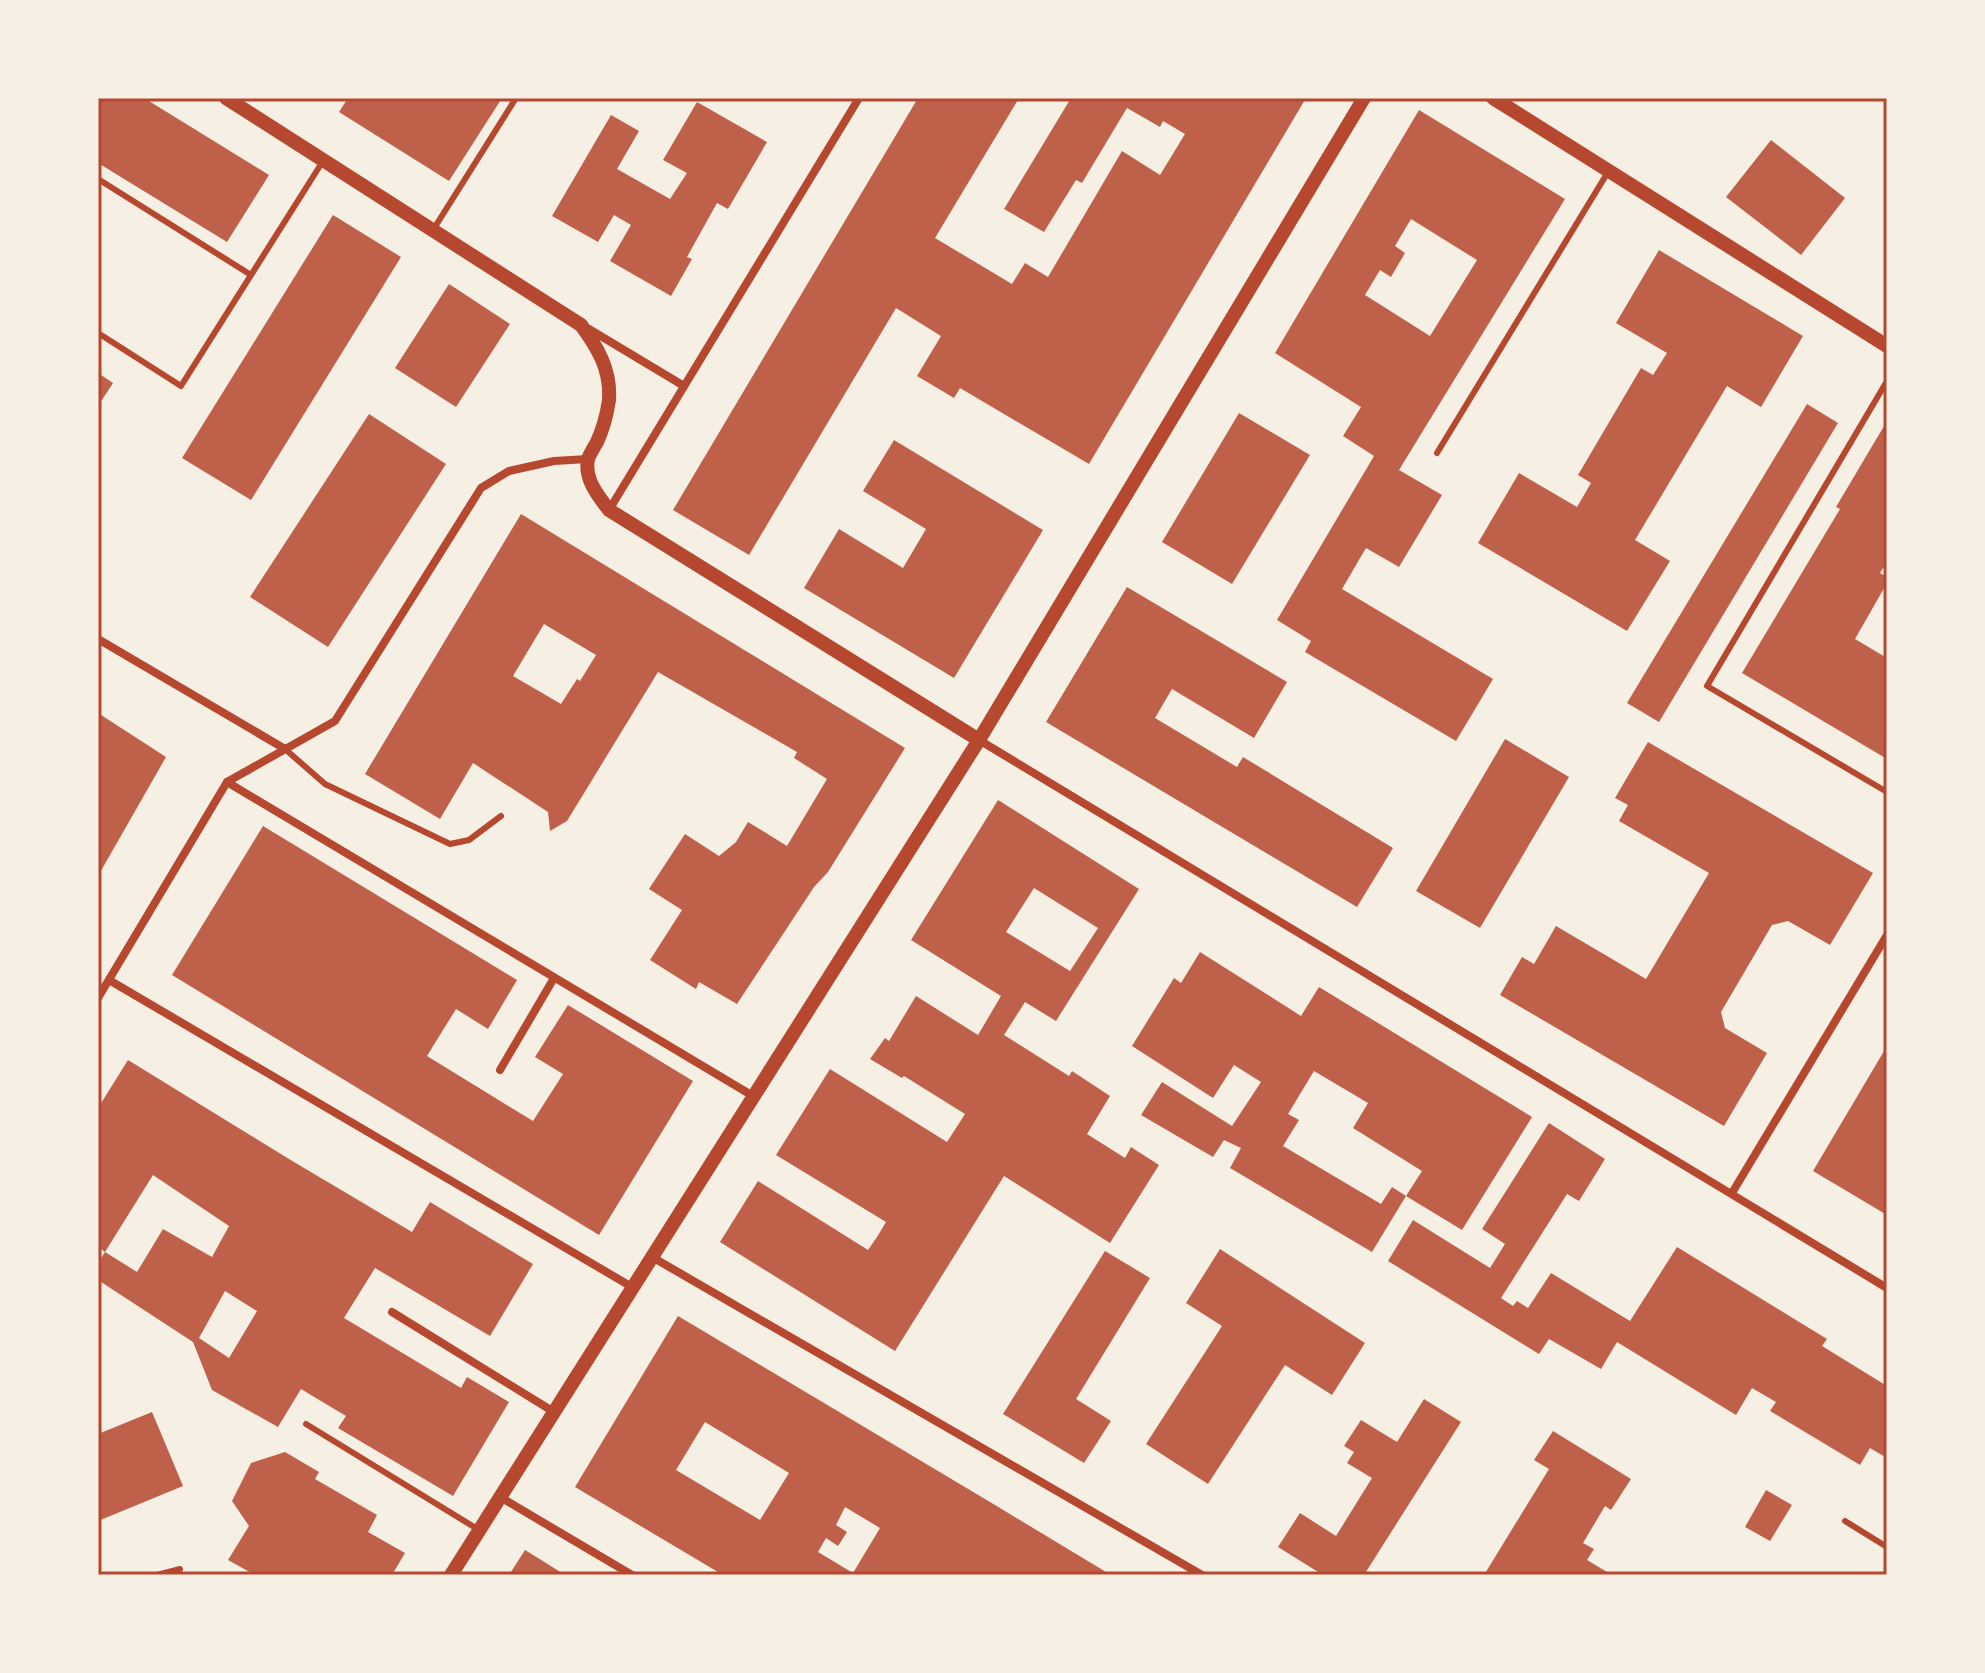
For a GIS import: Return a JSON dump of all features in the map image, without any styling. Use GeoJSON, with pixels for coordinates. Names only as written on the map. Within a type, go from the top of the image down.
{"type":"FeatureCollection","features":[{"type":"Feature","properties":{"kind":"street"},"geometry":{"type":"LineString","coordinates":[[226,98],[581,325],[684,386]]}},
{"type":"Feature","properties":{"kind":"street"},"geometry":{"type":"LineString","coordinates":[[609,510],[859,98]]}},
{"type":"Feature","properties":{"kind":"street"},"geometry":{"type":"LineString","coordinates":[[451,1575],[979,740],[1364,98]]}},
{"type":"Feature","properties":{"kind":"street"},"geometry":{"type":"LineString","coordinates":[[1493,98],[1887,346]]}},
{"type":"Feature","properties":{"kind":"street"},"geometry":{"type":"LineString","coordinates":[[581,325],[599,350],[606,371],[609,397],[606,415],[588,459],[589,477],[597,495],[609,510],[979,740],[1887,1288]]}},
{"type":"Feature","properties":{"kind":"street"},"geometry":{"type":"LineString","coordinates":[[98,998],[227,782],[335,721],[481,488],[509,471],[554,461],[588,459]]}},
{"type":"Feature","properties":{"kind":"street"},"geometry":{"type":"LineString","coordinates":[[98,639],[285,749]]}},
{"type":"Feature","properties":{"kind":"street"},"geometry":{"type":"LineString","coordinates":[[227,782],[753,1096]]}},
{"type":"Feature","properties":{"kind":"street"},"geometry":{"type":"LineString","coordinates":[[1732,1193],[1887,935]]}},
{"type":"Feature","properties":{"kind":"street"},"geometry":{"type":"LineString","coordinates":[[500,1070],[554,978]]}},
{"type":"Feature","properties":{"kind":"street"},"geometry":{"type":"LineString","coordinates":[[109,980],[632,1287]]}},
{"type":"Feature","properties":{"kind":"street"},"geometry":{"type":"LineString","coordinates":[[652,1257],[1202,1575]]}},
{"type":"Feature","properties":{"kind":"street"},"geometry":{"type":"LineString","coordinates":[[392,1312],[554,1412]]}},
{"type":"Feature","properties":{"kind":"street"},"geometry":{"type":"LineString","coordinates":[[500,1497],[632,1575]]}},
{"type":"Feature","properties":{"kind":"lane"},"geometry":{"type":"LineString","coordinates":[[433,230],[516,98]]}},
{"type":"Feature","properties":{"kind":"lane"},"geometry":{"type":"LineString","coordinates":[[98,333],[181,386],[324,160]]}},
{"type":"Feature","properties":{"kind":"lane"},"geometry":{"type":"LineString","coordinates":[[1437,453],[1608,172]]}},
{"type":"Feature","properties":{"kind":"lane"},"geometry":{"type":"LineString","coordinates":[[98,179],[251,275]]}},
{"type":"Feature","properties":{"kind":"lane"},"geometry":{"type":"LineString","coordinates":[[1887,381],[1707,686],[1887,792]]}},
{"type":"Feature","properties":{"kind":"lane"},"geometry":{"type":"LineString","coordinates":[[285,749],[325,784],[450,844],[469,840],[501,816]]}},
{"type":"Feature","properties":{"kind":"lane"},"geometry":{"type":"LineString","coordinates":[[306,1424],[479,1530]]}},
{"type":"Feature","properties":{"kind":"lane"},"geometry":{"type":"LineString","coordinates":[[1845,1521],[1887,1547]]}},
{"type":"Feature","properties":{"kind":"lane"},"geometry":{"type":"LineString","coordinates":[[157,1575],[180,1569]]}},
{"type":"Feature","properties":{"kind":"building"},"geometry":{"type":"Polygon","coordinates":[[[98,98],[144,98],[269,175],[227,242],[98,163],[98,98]]]}},
{"type":"Feature","properties":{"kind":"building"},"geometry":{"type":"Polygon","coordinates":[[[348,98],[502,98],[449,181],[339,112],[348,98]]]}},
{"type":"Feature","properties":{"kind":"building"},"geometry":{"type":"Polygon","coordinates":[[[918,98],[1019,98],[935,238],[1012,284],[1025,263],[1048,277],[1122,151],[1160,175],[1185,134],[1163,121],[1160,127],[1127,108],[1082,183],[1076,180],[1044,232],[1004,209],[1071,98],[1306,98],[1089,464],[960,388],[954,398],[917,376],[941,336],[896,308],[749,555],[673,510],[918,98]]]}},
{"type":"Feature","properties":{"kind":"building"},"geometry":{"type":"Polygon","coordinates":[[[697,102],[767,142],[728,209],[717,203],[687,257],[692,259],[671,296],[610,261],[631,225],[614,215],[598,242],[552,216],[611,115],[639,131],[617,169],[670,199],[687,173],[663,160],[697,102]]]}},
{"type":"Feature","properties":{"kind":"building"},"geometry":{"type":"Polygon","coordinates":[[[1419,110],[1565,199],[1399,470],[1442,495],[1399,567],[1366,548],[1342,589],[1493,679],[1456,741],[1305,652],[1311,641],[1277,620],[1374,456],[1343,436],[1361,407],[1275,353],[1419,110]],[[1411,219],[1395,246],[1405,253],[1391,277],[1380,270],[1365,295],[1430,336],[1477,260],[1411,219]]]}},
{"type":"Feature","properties":{"kind":"building"},"geometry":{"type":"Polygon","coordinates":[[[1771,140],[1845,198],[1801,255],[1726,197],[1771,140]]]}},
{"type":"Feature","properties":{"kind":"building"},"geometry":{"type":"Polygon","coordinates":[[[333,215],[401,257],[251,500],[182,458],[333,215]]]}},
{"type":"Feature","properties":{"kind":"building"},"geometry":{"type":"Polygon","coordinates":[[[1659,250],[1803,336],[1761,407],[1727,386],[1635,540],[1670,561],[1627,631],[1478,543],[1519,473],[1577,507],[1591,483],[1578,475],[1641,368],[1653,375],[1667,353],[1616,323],[1659,250]]]}},
{"type":"Feature","properties":{"kind":"building"},"geometry":{"type":"Polygon","coordinates":[[[449,284],[510,324],[456,407],[395,368],[449,284]]]}},
{"type":"Feature","properties":{"kind":"building"},"geometry":{"type":"Polygon","coordinates":[[[98,373],[113,383],[98,406],[98,373]]]}},
{"type":"Feature","properties":{"kind":"building"},"geometry":{"type":"Polygon","coordinates":[[[1807,404],[1838,423],[1659,722],[1627,703],[1807,404]]]}},
{"type":"Feature","properties":{"kind":"building"},"geometry":{"type":"Polygon","coordinates":[[[1239,413],[1310,455],[1232,584],[1162,542],[1239,413]]]}},
{"type":"Feature","properties":{"kind":"building"},"geometry":{"type":"Polygon","coordinates":[[[369,414],[446,464],[328,647],[250,597],[369,414]]]}},
{"type":"Feature","properties":{"kind":"building"},"geometry":{"type":"Polygon","coordinates":[[[1887,421],[1887,562],[1880,573],[1887,577],[1887,583],[1855,639],[1887,658],[1887,759],[1742,673],[1840,509],[1836,507],[1887,421]]]}},
{"type":"Feature","properties":{"kind":"building"},"geometry":{"type":"Polygon","coordinates":[[[894,440],[1043,530],[954,678],[804,588],[839,529],[903,568],[926,529],[863,491],[894,440]]]}},
{"type":"Feature","properties":{"kind":"building"},"geometry":{"type":"Polygon","coordinates":[[[521,514],[905,748],[828,872],[814,887],[737,1004],[699,982],[696,989],[650,960],[682,910],[649,889],[685,834],[719,856],[736,842],[748,822],[787,846],[827,779],[794,758],[797,752],[658,672],[567,821],[550,831],[548,812],[473,763],[440,819],[365,774],[521,514]],[[544,624],[513,676],[561,704],[596,655],[544,624]]]}},
{"type":"Feature","properties":{"kind":"building"},"geometry":{"type":"Polygon","coordinates":[[[1127,587],[1287,682],[1254,738],[1172,689],[1155,718],[1237,767],[1243,757],[1393,848],[1357,907],[1046,722],[1127,587]]]}},
{"type":"Feature","properties":{"kind":"building"},"geometry":{"type":"Polygon","coordinates":[[[98,713],[166,757],[98,876],[98,713]]]}},
{"type":"Feature","properties":{"kind":"building"},"geometry":{"type":"Polygon","coordinates":[[[1505,739],[1569,777],[1480,928],[1416,891],[1505,739]]]}},
{"type":"Feature","properties":{"kind":"building"},"geometry":{"type":"Polygon","coordinates":[[[1648,742],[1873,873],[1830,945],[1788,921],[1772,925],[1721,1012],[1725,1028],[1767,1053],[1724,1126],[1500,995],[1522,957],[1534,964],[1556,926],[1646,979],[1709,873],[1619,821],[1628,805],[1615,798],[1648,742]]]}},
{"type":"Feature","properties":{"kind":"building"},"geometry":{"type":"Polygon","coordinates":[[[998,800],[1139,889],[1056,1021],[1025,1002],[1004,1035],[1069,1076],[1072,1071],[1110,1096],[1087,1134],[1125,1158],[1131,1147],[1159,1165],[1110,1243],[1004,1176],[895,1351],[720,1242],[758,1181],[868,1250],[877,1237],[886,1222],[776,1155],[830,1069],[947,1142],[965,1114],[870,1059],[885,1038],[889,1041],[916,996],[978,1035],[1001,996],[911,940],[998,800]],[[1034,888],[1006,932],[1070,971],[1098,928],[1034,888]]]}},
{"type":"Feature","properties":{"kind":"building"},"geometry":{"type":"Polygon","coordinates":[[[263,826],[517,980],[488,1029],[456,1009],[427,1056],[533,1121],[563,1074],[535,1057],[568,1005],[693,1081],[599,1235],[172,975],[263,826]]]}},
{"type":"Feature","properties":{"kind":"building"},"geometry":{"type":"Polygon","coordinates":[[[1200,952],[1301,1016],[1319,987],[1532,1117],[1462,1230],[1406,1196],[1372,1252],[1230,1168],[1241,1148],[1224,1140],[1213,1157],[1141,1115],[1162,1082],[1232,1126],[1261,1082],[1234,1065],[1213,1098],[1132,1046],[1174,978],[1181,983],[1200,952]],[[1314,1071],[1288,1114],[1299,1120],[1283,1146],[1381,1204],[1392,1187],[1406,1196],[1422,1171],[1353,1128],[1368,1103],[1314,1071]]]}},
{"type":"Feature","properties":{"kind":"building"},"geometry":{"type":"Polygon","coordinates":[[[1887,1046],[1887,1215],[1813,1171],[1887,1046]]]}},
{"type":"Feature","properties":{"kind":"building"},"geometry":{"type":"Polygon","coordinates":[[[128,1060],[412,1232],[430,1202],[533,1264],[490,1336],[375,1268],[344,1318],[461,1388],[467,1377],[509,1402],[453,1496],[338,1428],[346,1416],[301,1389],[278,1427],[212,1390],[193,1342],[98,1280],[98,1263],[105,1252],[98,1247],[98,1108],[128,1060]],[[153,1175],[105,1252],[137,1272],[163,1229],[212,1257],[229,1226],[153,1175]],[[225,1291],[199,1338],[229,1358],[257,1311],[225,1291]]]}},
{"type":"Feature","properties":{"kind":"building"},"geometry":{"type":"Polygon","coordinates":[[[1549,1123],[1605,1159],[1579,1201],[1567,1194],[1501,1298],[1513,1306],[1517,1301],[1528,1308],[1551,1273],[1630,1321],[1677,1247],[1827,1339],[1822,1346],[1887,1386],[1887,1458],[1870,1448],[1860,1465],[1770,1411],[1776,1402],[1752,1388],[1736,1415],[1617,1342],[1601,1369],[1549,1339],[1539,1354],[1388,1261],[1413,1220],[1490,1268],[1505,1244],[1482,1229],[1549,1123]]]}},
{"type":"Feature","properties":{"kind":"building"},"geometry":{"type":"Polygon","coordinates":[[[1220,1249],[1365,1343],[1332,1395],[1285,1365],[1208,1484],[1146,1444],[1222,1326],[1186,1303],[1220,1249]]]}},
{"type":"Feature","properties":{"kind":"building"},"geometry":{"type":"Polygon","coordinates":[[[1105,1251],[1150,1278],[1076,1399],[1111,1421],[1084,1463],[1003,1414],[1105,1251]]]}},
{"type":"Feature","properties":{"kind":"building"},"geometry":{"type":"Polygon","coordinates":[[[678,1316],[1111,1575],[723,1575],[575,1487],[678,1316]],[[705,1422],[676,1470],[760,1520],[789,1473],[705,1422]],[[845,1507],[836,1525],[847,1532],[838,1546],[826,1538],[818,1552],[853,1573],[880,1528],[845,1507]]]}},
{"type":"Feature","properties":{"kind":"building"},"geometry":{"type":"Polygon","coordinates":[[[1424,1399],[1461,1422],[1364,1575],[1323,1575],[1278,1547],[1300,1513],[1336,1536],[1372,1478],[1347,1463],[1354,1452],[1344,1446],[1361,1420],[1397,1442],[1424,1399]]]}},
{"type":"Feature","properties":{"kind":"building"},"geometry":{"type":"Polygon","coordinates":[[[152,1412],[183,1486],[98,1521],[98,1434],[152,1412]]]}},
{"type":"Feature","properties":{"kind":"building"},"geometry":{"type":"Polygon","coordinates":[[[1553,1431],[1631,1479],[1611,1510],[1605,1506],[1583,1543],[1594,1549],[1587,1560],[1612,1575],[1484,1575],[1549,1469],[1534,1460],[1553,1431]]]}},
{"type":"Feature","properties":{"kind":"building"},"geometry":{"type":"Polygon","coordinates":[[[285,1452],[319,1472],[315,1479],[377,1515],[368,1532],[405,1553],[392,1575],[255,1575],[228,1560],[249,1526],[232,1501],[251,1463],[285,1452]]]}},
{"type":"Feature","properties":{"kind":"building"},"geometry":{"type":"Polygon","coordinates":[[[1766,1490],[1792,1505],[1770,1541],[1745,1527],[1766,1490]]]}},
{"type":"Feature","properties":{"kind":"building"},"geometry":{"type":"Polygon","coordinates":[[[525,1550],[546,1563],[565,1575],[509,1575],[525,1550]]]}}]}
